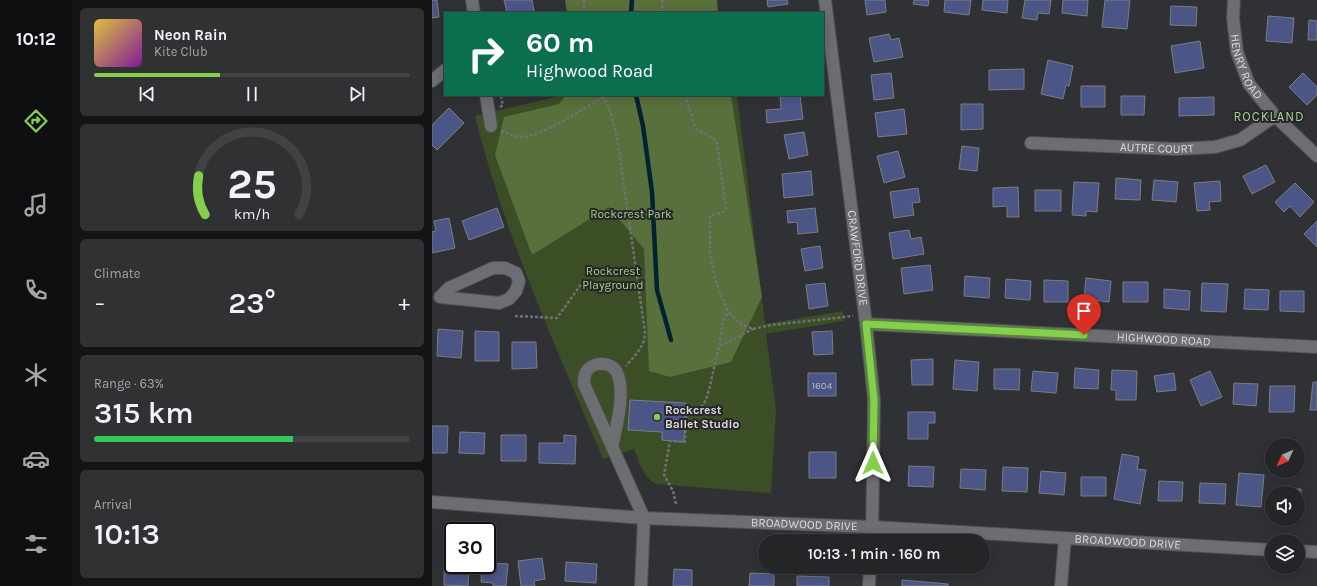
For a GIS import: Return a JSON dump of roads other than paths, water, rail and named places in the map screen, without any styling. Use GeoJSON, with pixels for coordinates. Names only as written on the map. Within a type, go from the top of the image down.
{"type":"FeatureCollection","features":[{"type":"Feature","properties":{"kind":"street"},"geometry":{"type":"LineString","coordinates":[[472,0],[474,12]]}},
{"type":"Feature","properties":{"kind":"street","name":"CRAWFORD DRIVE"},"geometry":{"type":"LineString","coordinates":[[825,0],[866,320],[874,400],[872,534]]}},
{"type":"Feature","properties":{"kind":"street","name":"HENRY ROAD"},"geometry":{"type":"LineString","coordinates":[[1234,0],[1233,18],[1237,52],[1249,84],[1275,116],[1317,156]]}},
{"type":"Feature","properties":{"kind":"street"},"geometry":{"type":"LineString","coordinates":[[432,81],[444,71]]}},
{"type":"Feature","properties":{"kind":"street"},"geometry":{"type":"LineString","coordinates":[[486,96],[491,126]]}},
{"type":"Feature","properties":{"kind":"street","name":"AUTRE COURT"},"geometry":{"type":"LineString","coordinates":[[1031,143],[1177,149],[1215,147],[1240,140],[1275,116]]}},
{"type":"Feature","properties":{"kind":"street"},"geometry":{"type":"LineString","coordinates":[[493,268],[505,268],[516,273],[519,281],[516,291],[509,299],[499,303],[436,297],[449,288],[493,268]]}},
{"type":"Feature","properties":{"kind":"street","name":"HIGHWOOD ROAD"},"geometry":{"type":"LineString","coordinates":[[866,320],[1317,347]]}},
{"type":"Feature","properties":{"kind":"street"},"geometry":{"type":"LineString","coordinates":[[612,447],[619,411],[620,383],[618,375],[612,367],[600,363],[590,368],[584,378],[584,384],[612,447],[644,518],[641,586]]}},
{"type":"Feature","properties":{"kind":"street","name":"BROADWOOD DRIVE"},"geometry":{"type":"LineString","coordinates":[[432,502],[644,518],[873,527],[1265,550]]}},
{"type":"Feature","properties":{"kind":"street"},"geometry":{"type":"LineString","coordinates":[[1061,586],[1065,538]]}},
{"type":"Feature","properties":{"kind":"street"},"geometry":{"type":"LineString","coordinates":[[1305,551],[1317,552]]}},
{"type":"Feature","properties":{"kind":"street"},"geometry":{"type":"LineString","coordinates":[[869,586],[870,574]]}},
{"type":"Feature","properties":{"kind":"waterway"},"geometry":{"type":"LineString","coordinates":[[631,12],[632,0]]}},
{"type":"Feature","properties":{"kind":"waterway"},"geometry":{"type":"LineString","coordinates":[[636,96],[643,126],[652,192],[657,290],[671,340]]}},
{"type":"Feature","properties":{"kind":"place","name":"Rockcrest Ballet Studio"},"geometry":{"type":"Point","coordinates":[657,417]}},
{"type":"Feature","properties":{"kind":"district","name":"ROCKLAND"},"geometry":{"type":"Point","coordinates":[1269,116]}},
{"type":"Feature","properties":{"kind":"park label","name":"Rockcrest Park"},"geometry":{"type":"Point","coordinates":[631,214]}},
{"type":"Feature","properties":{"kind":"park label","name":"Rockcrest Playground"},"geometry":{"type":"Point","coordinates":[613,278]}}]}
